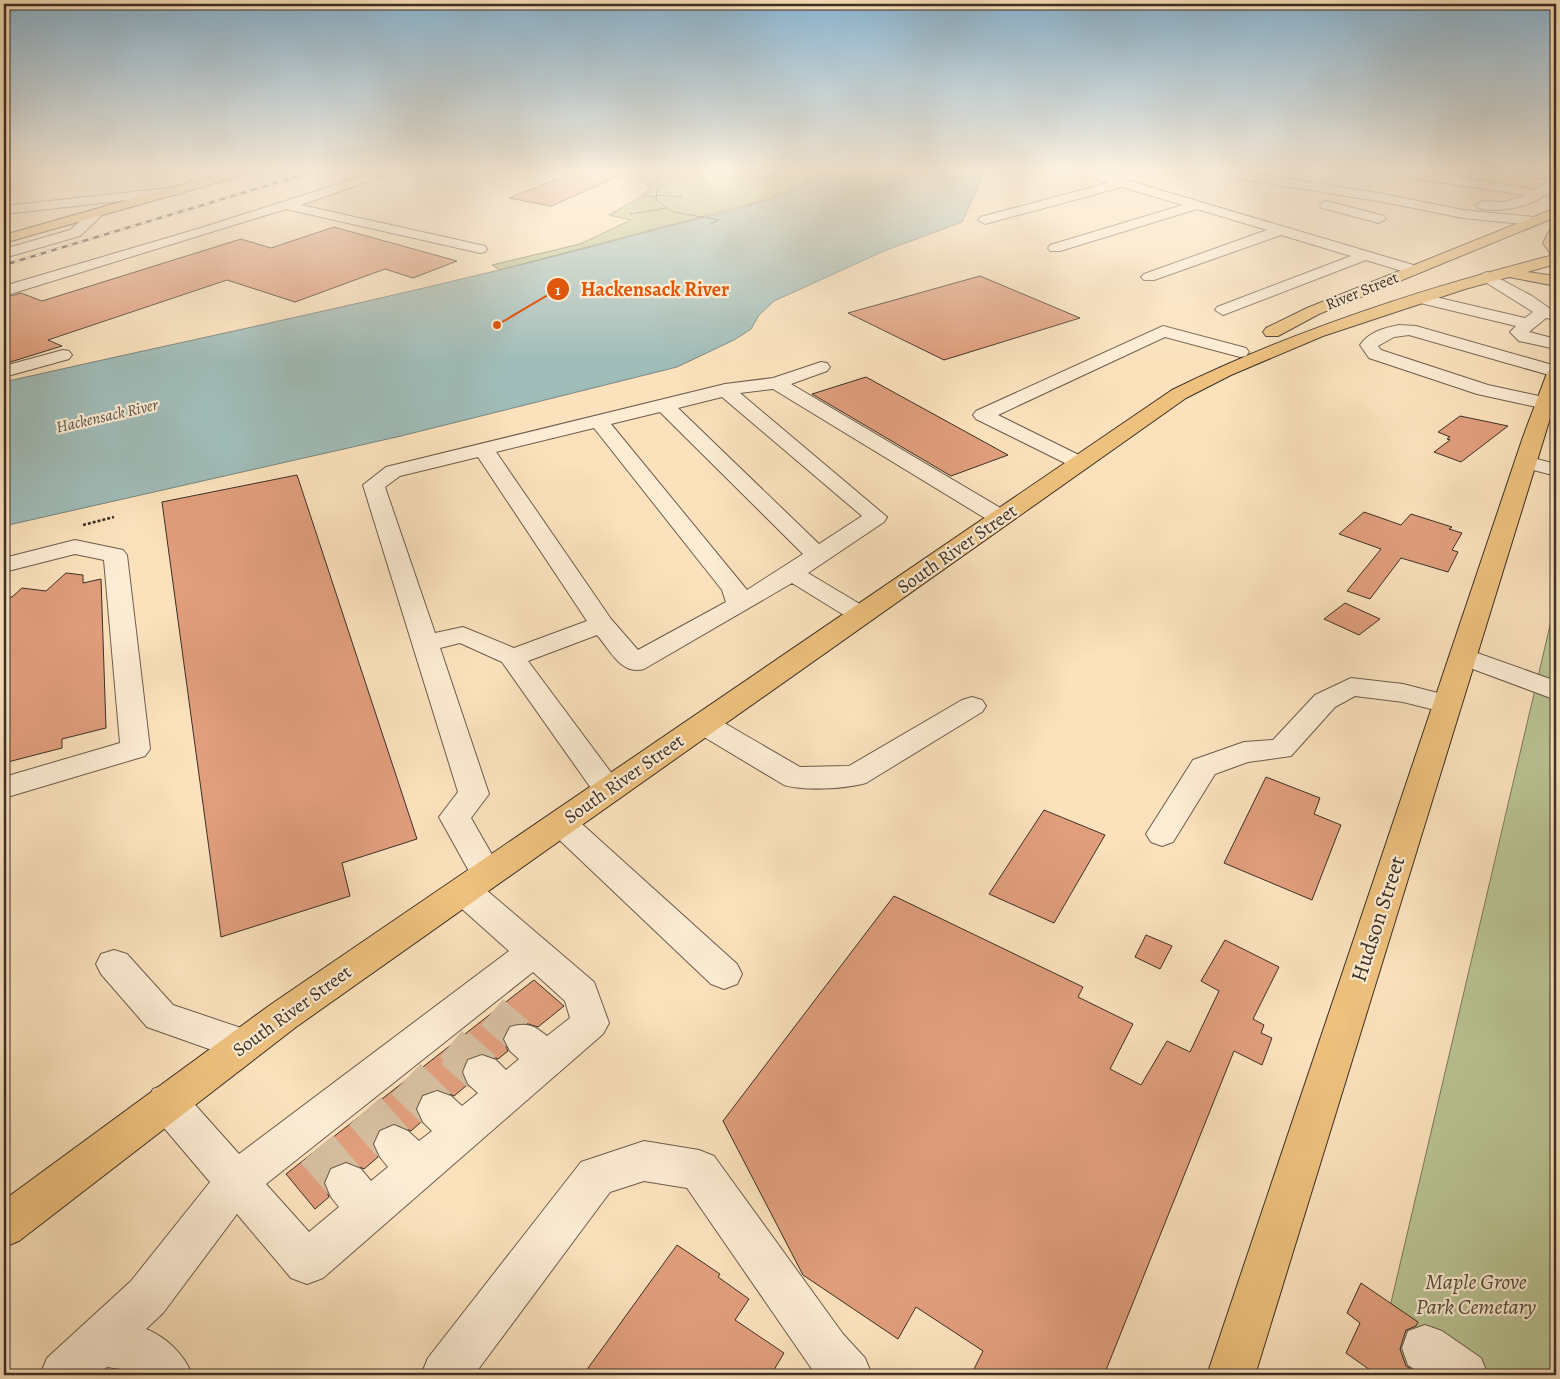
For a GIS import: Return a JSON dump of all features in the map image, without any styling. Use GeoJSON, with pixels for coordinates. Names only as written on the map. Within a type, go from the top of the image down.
{"type":"FeatureCollection","features":[{"type":"Feature","properties":{"kind":"main road"},"geometry":{"type":"LineString","coordinates":[[4,239],[28,232]]}},
{"type":"Feature","properties":{"kind":"main road"},"geometry":{"type":"LineString","coordinates":[[1555,232],[1550,242],[1556,251]]}},
{"type":"Feature","properties":{"kind":"main road","name":"River Street"},"geometry":{"type":"LineString","coordinates":[[1179,394],[1262,338],[1313,311],[1504,233]]}},
{"type":"Feature","properties":{"kind":"main road","name":"River Street"},"geometry":{"type":"LineString","coordinates":[[1259,354],[1310,333],[1374,312],[1491,276],[1556,259]]}},
{"type":"Feature","properties":{"kind":"main road"},"geometry":{"type":"LineString","coordinates":[[1491,276],[1538,276],[1556,281]]}},
{"type":"Feature","properties":{"kind":"main road","name":"South River Street"},"geometry":{"type":"LineString","coordinates":[[4,1226],[243,1045],[476,882],[1179,394],[1259,354]]}},
{"type":"Feature","properties":{"kind":"main road","name":"Hudson Street"},"geometry":{"type":"LineString","coordinates":[[1230,1375],[1463,656],[1540,466],[1556,372]]}},
{"type":"Feature","properties":{"kind":"street"},"geometry":{"type":"LineString","coordinates":[[4,254],[76,232]]}},
{"type":"Feature","properties":{"kind":"street"},"geometry":{"type":"LineString","coordinates":[[4,291],[200,232]]}},
{"type":"Feature","properties":{"kind":"street"},"geometry":{"type":"LineString","coordinates":[[407,232],[480,249]]}},
{"type":"Feature","properties":{"kind":"street"},"geometry":{"type":"LineString","coordinates":[[1055,248],[1106,232]]}},
{"type":"Feature","properties":{"kind":"street"},"geometry":{"type":"LineString","coordinates":[[1148,276],[1274,232]]}},
{"type":"Feature","properties":{"kind":"street"},"geometry":{"type":"LineString","coordinates":[[1289,232],[1415,270]]}},
{"type":"Feature","properties":{"kind":"street"},"geometry":{"type":"LineString","coordinates":[[40,298],[44,292],[144,256],[150,248]]}},
{"type":"Feature","properties":{"kind":"street"},"geometry":{"type":"LineString","coordinates":[[1223,310],[1366,255]]}},
{"type":"Feature","properties":{"kind":"street"},"geometry":{"type":"LineString","coordinates":[[1491,276],[1550,314]]}},
{"type":"Feature","properties":{"kind":"street"},"geometry":{"type":"LineString","coordinates":[[1418,298],[1527,324]]}},
{"type":"Feature","properties":{"kind":"street"},"geometry":{"type":"LineString","coordinates":[[1374,312],[1410,330]]}},
{"type":"Feature","properties":{"kind":"street"},"geometry":{"type":"LineString","coordinates":[[1550,314],[1527,324],[1518,332],[1525,337],[1556,344]]}},
{"type":"Feature","properties":{"kind":"street"},"geometry":{"type":"LineString","coordinates":[[1550,403],[1484,390],[1430,373],[1375,354],[1369,344],[1374,338],[1400,329],[1410,330],[1556,372]]}},
{"type":"Feature","properties":{"kind":"street"},"geometry":{"type":"LineString","coordinates":[[1080,463],[983,415],[1163,331],[1240,352]]}},
{"type":"Feature","properties":{"kind":"street"},"geometry":{"type":"LineString","coordinates":[[4,372],[62,355]]}},
{"type":"Feature","properties":{"kind":"street"},"geometry":{"type":"LineString","coordinates":[[167,1102],[307,1262],[358,1196],[535,1050],[590,1023],[581,993],[534,952],[476,882],[455,817],[474,794],[374,485],[393,472],[597,420],[725,390],[776,383],[821,367]]}},
{"type":"Feature","properties":{"kind":"street"},"geometry":{"type":"LineString","coordinates":[[776,383],[1002,518]]}},
{"type":"Feature","properties":{"kind":"street"},"geometry":{"type":"LineString","coordinates":[[483,449],[602,624],[635,663],[792,573],[876,517],[725,390]]}},
{"type":"Feature","properties":{"kind":"street"},"geometry":{"type":"LineString","coordinates":[[664,405],[817,555]]}},
{"type":"Feature","properties":{"kind":"street"},"geometry":{"type":"LineString","coordinates":[[597,420],[734,589],[739,605]]}},
{"type":"Feature","properties":{"kind":"street"},"geometry":{"type":"LineString","coordinates":[[4,566],[75,546],[116,555],[135,748],[4,787]]}},
{"type":"Feature","properties":{"kind":"street"},"geometry":{"type":"LineString","coordinates":[[792,573],[861,616]]}},
{"type":"Feature","properties":{"kind":"street"},"geometry":{"type":"LineString","coordinates":[[513,657],[602,624]]}},
{"type":"Feature","properties":{"kind":"street"},"geometry":{"type":"LineString","coordinates":[[426,643],[463,635],[513,657],[521,672],[609,790]]}},
{"type":"Feature","properties":{"kind":"street"},"geometry":{"type":"LineString","coordinates":[[1463,656],[1552,688]]}},
{"type":"Feature","properties":{"kind":"street"},"geometry":{"type":"LineString","coordinates":[[1162,834],[1204,767],[1244,752],[1281,749],[1324,701],[1351,687],[1403,693],[1447,704]]}},
{"type":"Feature","properties":{"kind":"street"},"geometry":{"type":"LineString","coordinates":[[704,724],[795,778],[855,776],[972,706]]}},
{"type":"Feature","properties":{"kind":"street"},"geometry":{"type":"LineString","coordinates":[[561,823],[724,974]]}},
{"type":"Feature","properties":{"kind":"street"},"geometry":{"type":"LineString","coordinates":[[64,1375],[147,1297],[236,1181],[309,1140],[356,1104],[483,1005],[534,952]]}},
{"type":"Feature","properties":{"kind":"street"},"geometry":{"type":"LineString","coordinates":[[114,964],[160,1016],[243,1045]]}},
{"type":"Feature","properties":{"kind":"street"},"geometry":{"type":"LineString","coordinates":[[445,1375],[596,1176],[644,1161],[699,1170],[826,1351],[846,1375]]}},
{"type":"Feature","properties":{"kind":"street"},"geometry":{"type":"LineString","coordinates":[[99,1342],[138,1349],[168,1375]]}},
{"type":"Feature","properties":{"kind":"street"},"geometry":{"type":"LineString","coordinates":[[1425,1348],[1464,1375]]}},
{"type":"Feature","properties":{"kind":"green space"},"geometry":{"type":"Polygon","coordinates":[[[605,232],[642,232],[500,270],[492,265],[580,244],[605,232]]]}},
{"type":"Feature","properties":{"kind":"green space","name":"Maple Grove Park Cemetary"},"geometry":{"type":"Polygon","coordinates":[[[1556,600],[1556,1375],[1374,1375],[1556,600]]]}},
{"type":"Feature","properties":{"kind":"water"},"geometry":{"type":"Polygon","coordinates":[[[646,232],[934,232],[884,251],[774,301],[759,315],[751,329],[734,340],[677,367],[401,436],[4,526],[4,382],[419,289],[646,232]]]}},
{"type":"Feature","properties":{"kind":"building"},"geometry":{"type":"Polygon","coordinates":[[[318,232],[353,232],[457,261],[413,278],[385,269],[295,302],[227,280],[48,340],[62,346],[4,364],[4,298],[21,293],[42,301],[241,239],[271,248],[318,232]]]}},
{"type":"Feature","properties":{"kind":"building"},"geometry":{"type":"Polygon","coordinates":[[[980,276],[1080,318],[944,360],[848,313],[980,276]]]}},
{"type":"Feature","properties":{"kind":"building"},"geometry":{"type":"Polygon","coordinates":[[[866,377],[1008,455],[951,476],[812,394],[866,377]]]}},
{"type":"Feature","properties":{"kind":"building"},"geometry":{"type":"Polygon","coordinates":[[[1460,416],[1508,426],[1461,462],[1434,452],[1450,440],[1447,439],[1450,437],[1438,432],[1460,416]]]}},
{"type":"Feature","properties":{"kind":"building"},"geometry":{"type":"Polygon","coordinates":[[[297,475],[417,839],[342,863],[350,896],[221,937],[162,502],[297,475]]]}},
{"type":"Feature","properties":{"kind":"building"},"geometry":{"type":"Polygon","coordinates":[[[1364,512],[1401,525],[1411,514],[1452,527],[1449,529],[1462,533],[1452,550],[1458,552],[1448,572],[1401,558],[1370,599],[1347,591],[1381,549],[1339,534],[1364,512]]]}},
{"type":"Feature","properties":{"kind":"building"},"geometry":{"type":"Polygon","coordinates":[[[66,573],[83,575],[83,583],[101,579],[106,728],[62,739],[62,748],[4,763],[4,597],[12,597],[22,588],[46,591],[66,573]]]}},
{"type":"Feature","properties":{"kind":"building"},"geometry":{"type":"Polygon","coordinates":[[[1345,603],[1380,619],[1359,635],[1324,619],[1345,603]]]}},
{"type":"Feature","properties":{"kind":"building"},"geometry":{"type":"Polygon","coordinates":[[[1266,777],[1320,798],[1314,814],[1341,825],[1312,900],[1224,863],[1266,777]]]}},
{"type":"Feature","properties":{"kind":"building"},"geometry":{"type":"Polygon","coordinates":[[[1044,810],[1105,835],[1054,923],[989,894],[1044,810]]]}},
{"type":"Feature","properties":{"kind":"building"},"geometry":{"type":"Polygon","coordinates":[[[894,896],[1083,987],[1078,997],[1133,1024],[1110,1069],[1141,1085],[1167,1041],[1190,1052],[1219,991],[1201,981],[1225,940],[1279,967],[1253,1019],[1264,1025],[1261,1033],[1272,1038],[1262,1065],[1234,1051],[1104,1375],[971,1375],[983,1351],[916,1307],[898,1339],[803,1275],[723,1121],[894,896]]]}},
{"type":"Feature","properties":{"kind":"building"},"geometry":{"type":"Polygon","coordinates":[[[1146,935],[1172,946],[1160,969],[1135,957],[1146,935]]]}},
{"type":"Feature","properties":{"kind":"building"},"geometry":{"type":"Polygon","coordinates":[[[534,980],[564,1006],[538,1027],[525,1023],[510,1025],[502,1038],[508,1051],[498,1059],[483,1053],[467,1058],[461,1071],[467,1085],[454,1096],[438,1089],[422,1094],[415,1108],[421,1122],[411,1131],[395,1123],[379,1129],[372,1143],[378,1157],[364,1169],[347,1161],[330,1167],[323,1182],[329,1197],[315,1209],[286,1174],[534,980]]]}},
{"type":"Feature","properties":{"kind":"building"},"geometry":{"type":"Polygon","coordinates":[[[677,1245],[720,1274],[718,1277],[749,1299],[735,1320],[784,1353],[771,1375],[583,1375],[677,1245]]]}},
{"type":"Feature","properties":{"kind":"building"},"geometry":{"type":"Polygon","coordinates":[[[1361,1283],[1418,1322],[1416,1326],[1406,1330],[1400,1349],[1406,1366],[1421,1375],[1377,1375],[1346,1353],[1360,1323],[1347,1313],[1361,1283]]]}},
{"type":"Feature","properties":{"kind":"tunnel"},"geometry":{"type":"LineString","coordinates":[[492,1012],[523,1039]]}},
{"type":"Feature","properties":{"kind":"tunnel"},"geometry":{"type":"LineString","coordinates":[[451,1044],[457,1049]]}},
{"type":"Feature","properties":{"kind":"tunnel"},"geometry":{"type":"LineString","coordinates":[[455,1048],[482,1072]]}},
{"type":"Feature","properties":{"kind":"tunnel"},"geometry":{"type":"LineString","coordinates":[[406,1079],[437,1109]]}},
{"type":"Feature","properties":{"kind":"tunnel"},"geometry":{"type":"LineString","coordinates":[[365,1111],[394,1144]]}},
{"type":"Feature","properties":{"kind":"tunnel"},"geometry":{"type":"LineString","coordinates":[[317,1149],[346,1183]]}},
{"type":"Feature","properties":{"kind":"railway"},"geometry":{"type":"LineString","coordinates":[[4,265],[112,232]]}},
{"type":"Feature","properties":{"kind":"place","name":"Hackensack River"},"geometry":{"type":"Point","coordinates":[497,325]}}]}
